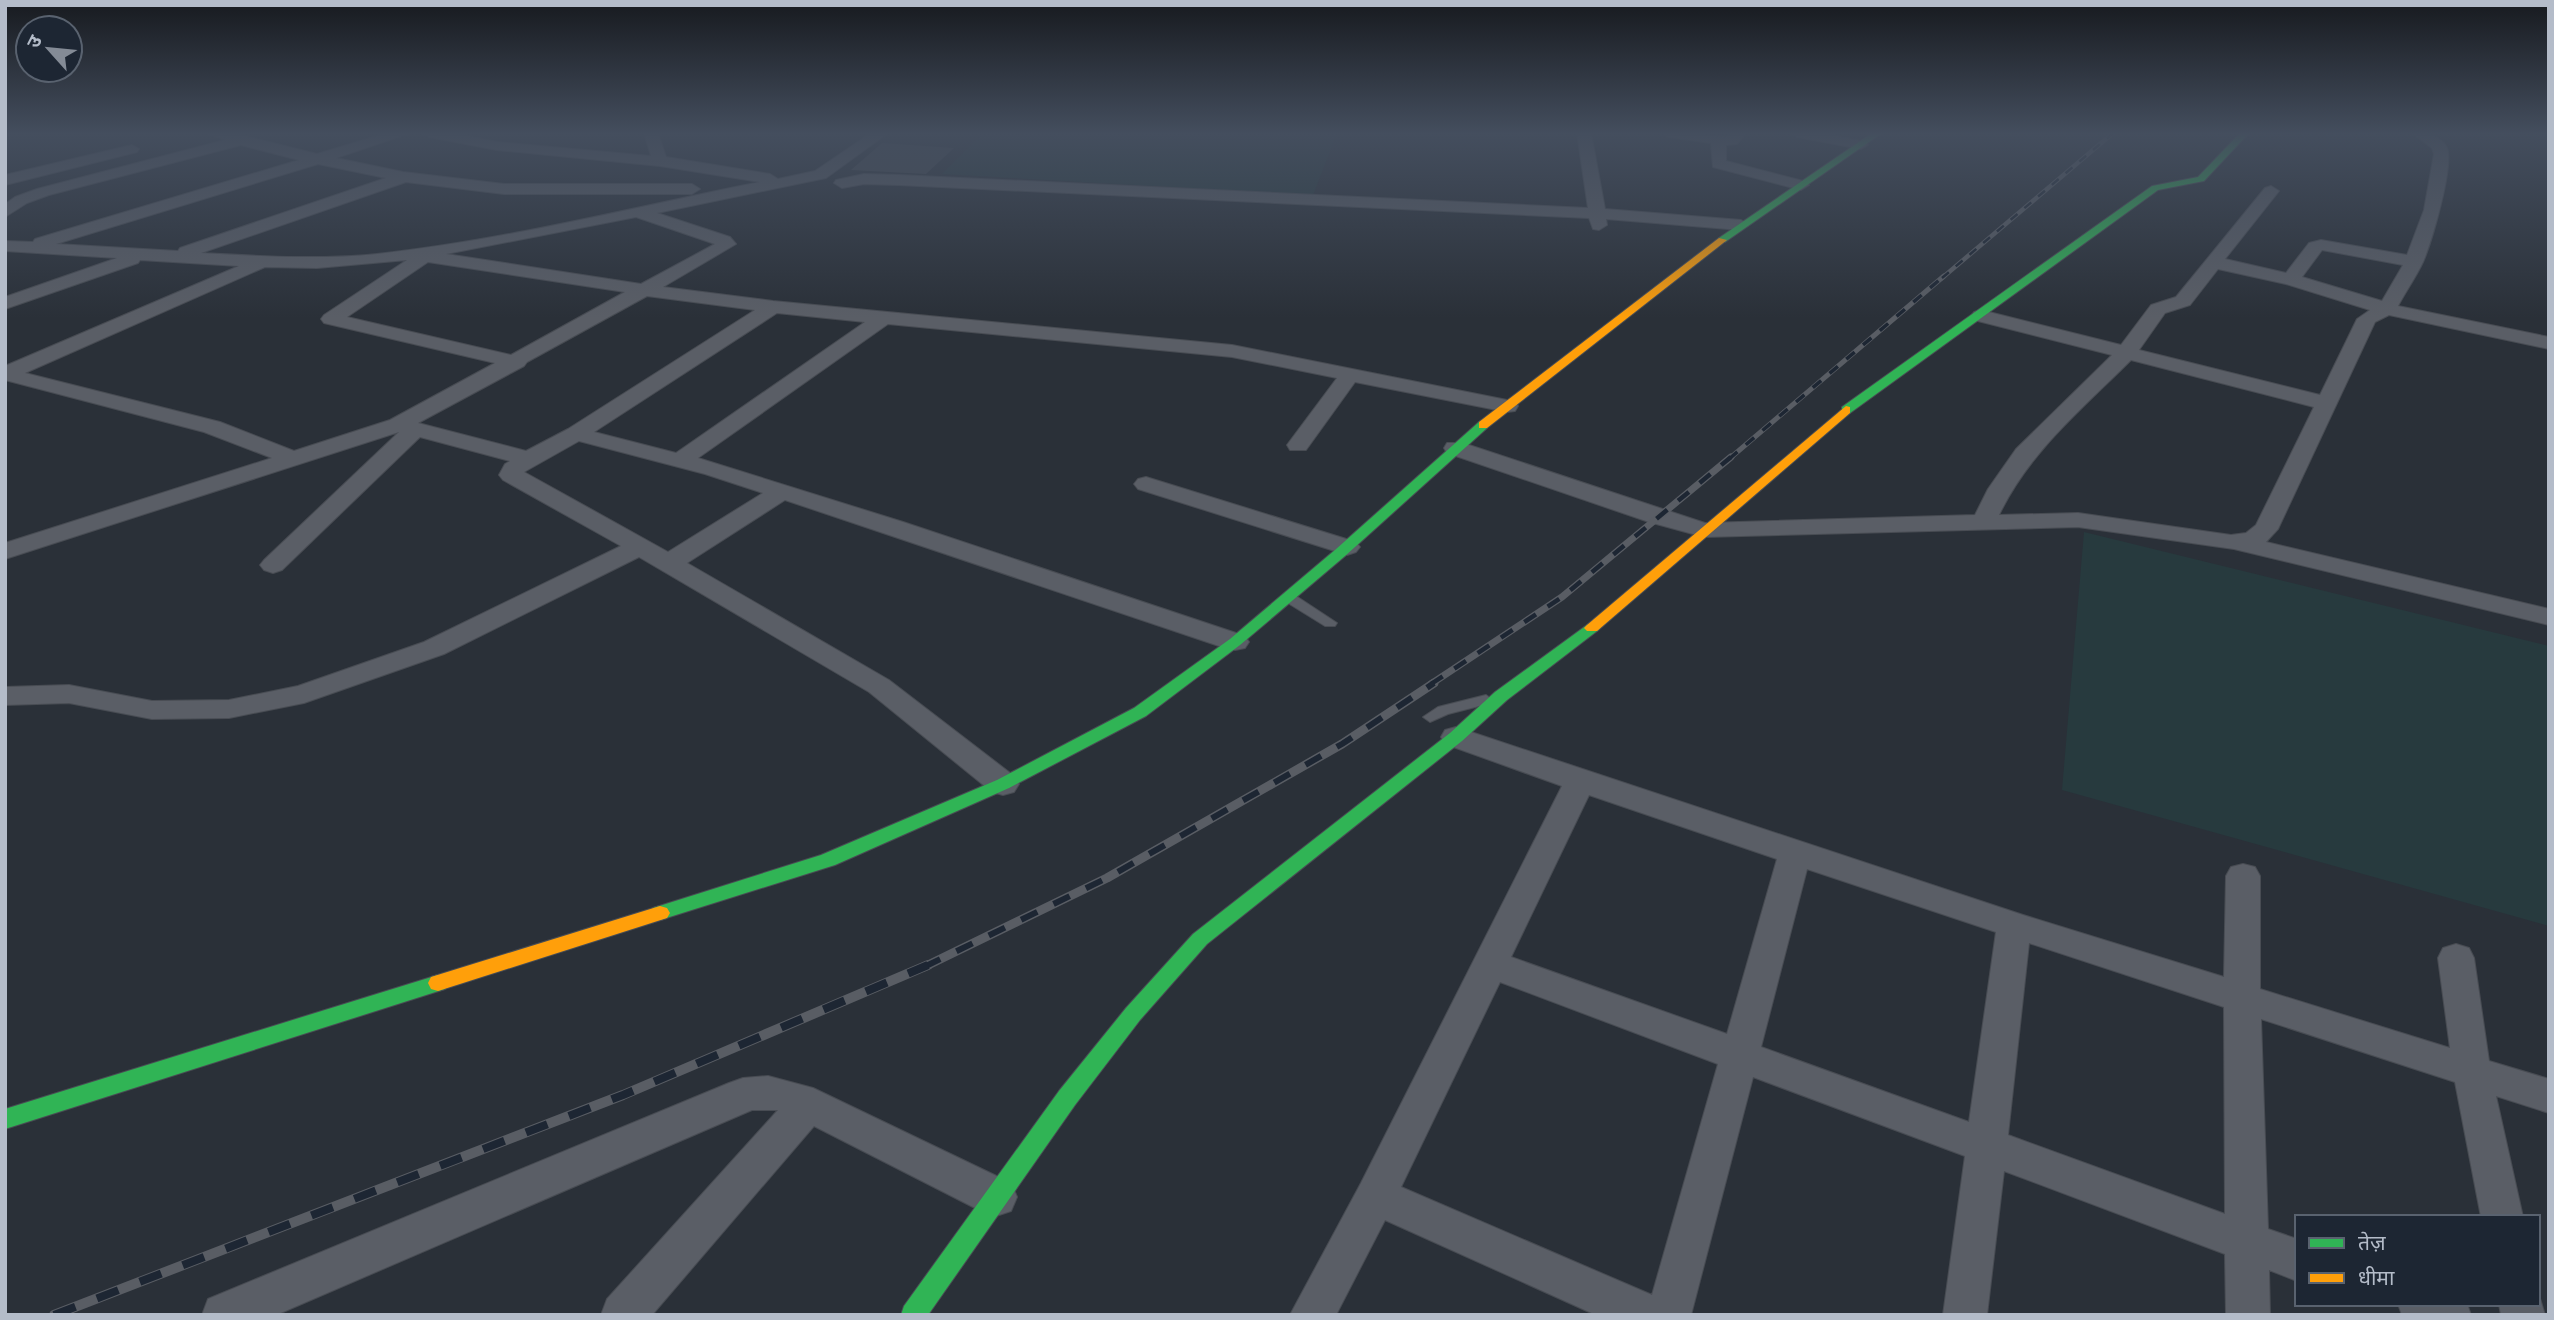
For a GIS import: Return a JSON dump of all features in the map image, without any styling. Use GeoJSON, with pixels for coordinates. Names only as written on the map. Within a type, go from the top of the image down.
{"type":"FeatureCollection","features":[{"type":"Feature","properties":{"kind":"street"},"geometry":{"type":"LineString","coordinates":[[5,212],[21,200],[36,195]]}},
{"type":"Feature","properties":{"kind":"street"},"geometry":{"type":"LineString","coordinates":[[25,247],[196,195]]}},
{"type":"Feature","properties":{"kind":"street"},"geometry":{"type":"LineString","coordinates":[[173,257],[352,195]]}},
{"type":"Feature","properties":{"kind":"street"},"geometry":{"type":"LineString","coordinates":[[5,246],[317,263],[419,255],[730,195]]}},
{"type":"Feature","properties":{"kind":"street"},"geometry":{"type":"LineString","coordinates":[[1008,195],[1598,219],[1653,226],[1685,223],[1741,225]]}},
{"type":"Feature","properties":{"kind":"street"},"geometry":{"type":"LineString","coordinates":[[1594,195],[1598,219]]}},
{"type":"Feature","properties":{"kind":"street"},"geometry":{"type":"LineString","coordinates":[[5,1119],[828,860],[1003,784],[1140,712],[1235,642],[1347,547],[1455,447],[1741,225],[1787,195]]}},
{"type":"Feature","properties":{"kind":"street"},"geometry":{"type":"LineString","coordinates":[[913,1315],[1066,1098],[1133,1014],[1200,939],[1443,727],[1501,696],[1593,628],[1845,411],[1981,316],[2146,195]]}},
{"type":"Feature","properties":{"kind":"street"},"geometry":{"type":"LineString","coordinates":[[1984,521],[2000,489],[2024,454],[2126,353],[2158,310],[2183,300],[2268,195]]}},
{"type":"Feature","properties":{"kind":"street"},"geometry":{"type":"LineString","coordinates":[[2231,542],[2253,540],[2266,530],[2367,318],[2387,309],[2414,262],[2435,195]]}},
{"type":"Feature","properties":{"kind":"street"},"geometry":{"type":"LineString","coordinates":[[273,565],[407,427],[727,244],[637,212]]}},
{"type":"Feature","properties":{"kind":"street"},"geometry":{"type":"LineString","coordinates":[[2291,280],[2315,247],[2321,245],[2414,262]]}},
{"type":"Feature","properties":{"kind":"street"},"geometry":{"type":"LineString","coordinates":[[5,303],[145,255]]}},
{"type":"Feature","properties":{"kind":"street"},"geometry":{"type":"LineString","coordinates":[[517,362],[331,319],[419,255],[645,290],[773,306],[1209,348],[1351,373],[1507,406]]}},
{"type":"Feature","properties":{"kind":"street"},"geometry":{"type":"LineString","coordinates":[[6,374],[263,262]]}},
{"type":"Feature","properties":{"kind":"street"},"geometry":{"type":"LineString","coordinates":[[2213,262],[2291,280],[2387,309],[2549,343]]}},
{"type":"Feature","properties":{"kind":"street"},"geometry":{"type":"LineString","coordinates":[[773,306],[576,434],[513,469],[511,475],[669,563],[879,687],[1003,784]]}},
{"type":"Feature","properties":{"kind":"street"},"geometry":{"type":"LineString","coordinates":[[680,460],[886,316]]}},
{"type":"Feature","properties":{"kind":"street"},"geometry":{"type":"LineString","coordinates":[[1981,316],[2325,403]]}},
{"type":"Feature","properties":{"kind":"street"},"geometry":{"type":"LineString","coordinates":[[1298,445],[1351,373]]}},
{"type":"Feature","properties":{"kind":"street"},"geometry":{"type":"LineString","coordinates":[[6,374],[212,427],[292,458]]}},
{"type":"Feature","properties":{"kind":"street"},"geometry":{"type":"LineString","coordinates":[[5,551],[292,458],[407,427],[529,459]]}},
{"type":"Feature","properties":{"kind":"street"},"geometry":{"type":"LineString","coordinates":[[576,434],[680,460],[782,491],[1235,642]]}},
{"type":"Feature","properties":{"kind":"street"},"geometry":{"type":"LineString","coordinates":[[1455,447],[1658,517],[1704,530],[2078,520],[2231,542],[2549,617]]}},
{"type":"Feature","properties":{"kind":"street"},"geometry":{"type":"LineString","coordinates":[[1146,484],[1347,547]]}},
{"type":"Feature","properties":{"kind":"street"},"geometry":{"type":"LineString","coordinates":[[669,563],[782,491]]}},
{"type":"Feature","properties":{"kind":"street"},"geometry":{"type":"LineString","coordinates":[[5,696],[69,694],[152,710],[229,709],[304,694],[433,648],[639,547]]}},
{"type":"Feature","properties":{"kind":"street"},"geometry":{"type":"LineString","coordinates":[[1443,727],[1580,781],[2014,925],[2549,1096]]}},
{"type":"Feature","properties":{"kind":"street"},"geometry":{"type":"LineString","coordinates":[[1312,1315],[1376,1196],[1580,781]]}},
{"type":"Feature","properties":{"kind":"street"},"geometry":{"type":"LineString","coordinates":[[1669,1315],[1795,852]]}},
{"type":"Feature","properties":{"kind":"street"},"geometry":{"type":"LineString","coordinates":[[2243,876],[2242,997],[2248,1315]]}},
{"type":"Feature","properties":{"kind":"street"},"geometry":{"type":"LineString","coordinates":[[1965,1315],[2014,925]]}},
{"type":"Feature","properties":{"kind":"street"},"geometry":{"type":"LineString","coordinates":[[2456,958],[2472,1072],[2502,1215]]}},
{"type":"Feature","properties":{"kind":"street"},"geometry":{"type":"LineString","coordinates":[[1491,964],[2295,1259]]}},
{"type":"Feature","properties":{"kind":"street"},"geometry":{"type":"LineString","coordinates":[[224,1315],[743,1096],[765,1090],[788,1094],[996,1197]]}},
{"type":"Feature","properties":{"kind":"street"},"geometry":{"type":"LineString","coordinates":[[623,1315],[808,1104]]}},
{"type":"Feature","properties":{"kind":"street"},"geometry":{"type":"LineString","coordinates":[[1376,1196],[1647,1315]]}},
{"type":"Feature","properties":{"kind":"street"},"geometry":{"type":"LineString","coordinates":[[2425,1306],[2449,1315]]}},
{"type":"Feature","properties":{"kind":"lane"},"geometry":{"type":"LineString","coordinates":[[1288,597],[1330,623]]}},
{"type":"Feature","properties":{"kind":"lane"},"geometry":{"type":"LineString","coordinates":[[1443,727],[1443,710],[1501,696]]}},
{"type":"Feature","properties":{"kind":"green space"},"geometry":{"type":"Polygon","coordinates":[[[2084,532],[2549,646],[2549,926],[2062,790],[2084,532]]]}},
{"type":"Feature","properties":{"kind":"railway"},"geometry":{"type":"LineString","coordinates":[[1942,278],[2040,195]]}},
{"type":"Feature","properties":{"kind":"railway"},"geometry":{"type":"LineString","coordinates":[[1729,459],[1944,276]]}},
{"type":"Feature","properties":{"kind":"railway"},"geometry":{"type":"LineString","coordinates":[[1431,684],[1562,597],[1731,457]]}},
{"type":"Feature","properties":{"kind":"railway"},"geometry":{"type":"LineString","coordinates":[[924,967],[1107,878],[1342,744],[1434,683]]}},
{"type":"Feature","properties":{"kind":"railway"},"geometry":{"type":"LineString","coordinates":[[54,1315],[623,1095],[928,965]]}},
{"type":"Feature","properties":{"kind":"traffic: fast"},"geometry":{"type":"LineString","coordinates":[[1722,240],[1788,195]]}},
{"type":"Feature","properties":{"kind":"traffic: fast"},"geometry":{"type":"LineString","coordinates":[[1846,410],[2146,195]]}},
{"type":"Feature","properties":{"kind":"traffic: fast"},"geometry":{"type":"LineString","coordinates":[[660,913],[828,860],[1003,784],[1140,712],[1235,642],[1340,553],[1483,425]]}},
{"type":"Feature","properties":{"kind":"traffic: fast"},"geometry":{"type":"LineString","coordinates":[[913,1315],[1067,1098],[1133,1014],[1200,939],[1456,737],[1501,696],[1592,628]]}},
{"type":"Feature","properties":{"kind":"traffic: fast"},"geometry":{"type":"LineString","coordinates":[[5,1119],[438,983]]}},
{"type":"Feature","properties":{"kind":"traffic: slow"},"geometry":{"type":"LineString","coordinates":[[1483,425],[1722,240]]}},
{"type":"Feature","properties":{"kind":"traffic: slow"},"geometry":{"type":"LineString","coordinates":[[1592,628],[1846,410]]}},
{"type":"Feature","properties":{"kind":"traffic: slow"},"geometry":{"type":"LineString","coordinates":[[438,983],[660,913]]}}]}
